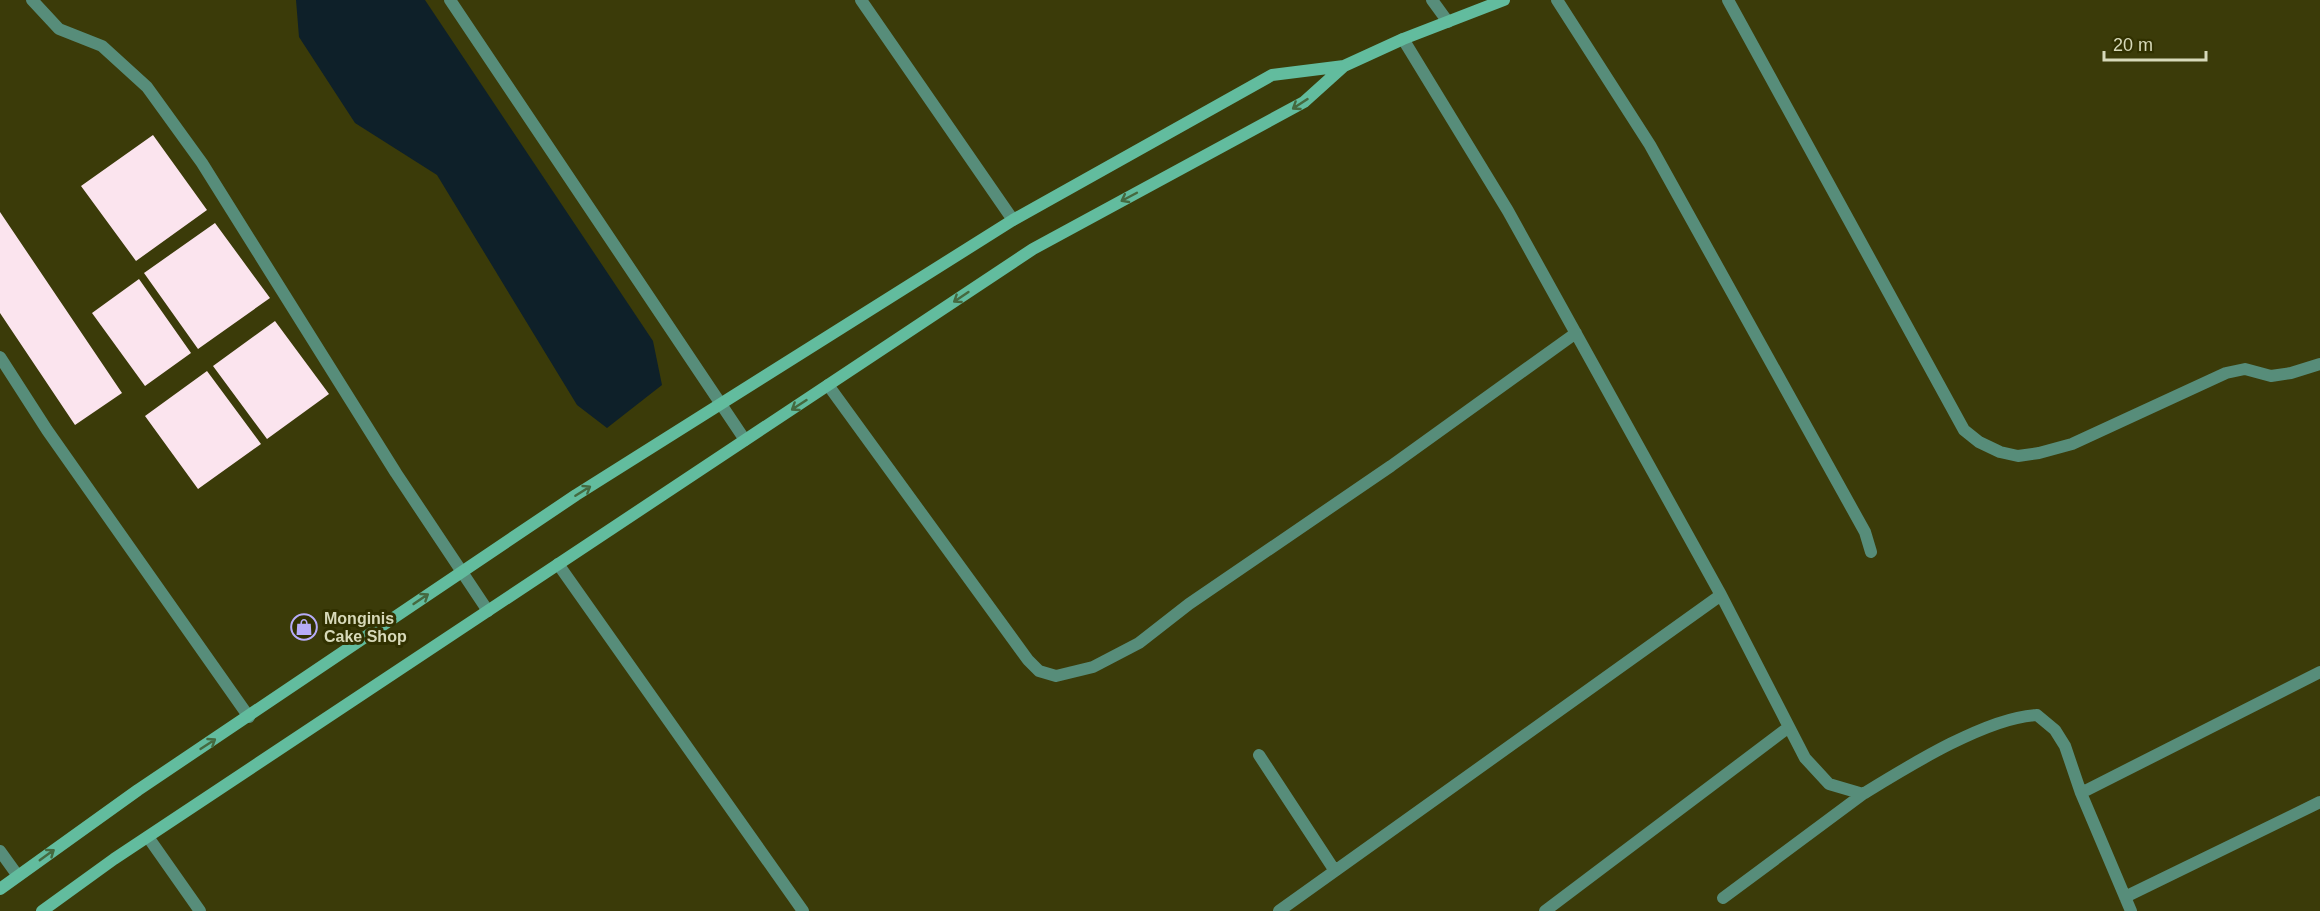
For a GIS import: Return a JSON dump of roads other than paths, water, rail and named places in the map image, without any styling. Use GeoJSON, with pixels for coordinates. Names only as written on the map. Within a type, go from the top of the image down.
{"type":"FeatureCollection","features":[{"type":"Feature","properties":{"kind":"main road"},"geometry":{"type":"LineString","coordinates":[[42,911],[148,837],[1033,249],[1304,102],[1344,66],[1403,39],[1504,0]]}},
{"type":"Feature","properties":{"kind":"main road"},"geometry":{"type":"LineString","coordinates":[[0,889],[138,790],[576,495],[1013,220],[1272,75],[1344,66]]}},
{"type":"Feature","properties":{"kind":"street"},"geometry":{"type":"LineString","coordinates":[[32,0],[59,29],[102,46],[147,87],[202,163],[396,473],[488,611]]}},
{"type":"Feature","properties":{"kind":"street"},"geometry":{"type":"LineString","coordinates":[[450,0],[746,440]]}},
{"type":"Feature","properties":{"kind":"street"},"geometry":{"type":"LineString","coordinates":[[861,0],[1013,220]]}},
{"type":"Feature","properties":{"kind":"street"},"geometry":{"type":"LineString","coordinates":[[1432,0],[1448,22]]}},
{"type":"Feature","properties":{"kind":"street"},"geometry":{"type":"LineString","coordinates":[[1557,0],[1650,145],[1719,266],[1865,532],[1871,552]]}},
{"type":"Feature","properties":{"kind":"street"},"geometry":{"type":"LineString","coordinates":[[1728,0],[1964,430],[1978,442],[2018,456],[2039,453],[2072,444],[2226,373],[2245,369],[2271,376],[2292,374],[2320,364]]}},
{"type":"Feature","properties":{"kind":"street"},"geometry":{"type":"LineString","coordinates":[[1403,39],[1508,211],[1721,595],[1805,758],[1829,784],[1863,794]]}},
{"type":"Feature","properties":{"kind":"street"},"geometry":{"type":"LineString","coordinates":[[828,385],[1028,660],[1039,671],[1056,676],[1093,667],[1140,643],[1189,604],[1391,466],[1576,333]]}},
{"type":"Feature","properties":{"kind":"street"},"geometry":{"type":"LineString","coordinates":[[0,357],[48,430],[249,717]]}},
{"type":"Feature","properties":{"kind":"street"},"geometry":{"type":"LineString","coordinates":[[558,564],[803,911]]}},
{"type":"Feature","properties":{"kind":"street"},"geometry":{"type":"LineString","coordinates":[[1279,911],[1721,595]]}},
{"type":"Feature","properties":{"kind":"street"},"geometry":{"type":"LineString","coordinates":[[2081,794],[2320,672]]}},
{"type":"Feature","properties":{"kind":"street"},"geometry":{"type":"LineString","coordinates":[[1723,898],[1863,794],[1933,753],[2016,716],[2037,714],[2055,730],[2065,746],[2081,794],[2131,911]]}},
{"type":"Feature","properties":{"kind":"street"},"geometry":{"type":"LineString","coordinates":[[1545,911],[1789,727]]}},
{"type":"Feature","properties":{"kind":"street"},"geometry":{"type":"LineString","coordinates":[[1259,755],[1335,871]]}},
{"type":"Feature","properties":{"kind":"street"},"geometry":{"type":"LineString","coordinates":[[2125,897],[2320,802]]}},
{"type":"Feature","properties":{"kind":"street"},"geometry":{"type":"LineString","coordinates":[[148,837],[200,911]]}},
{"type":"Feature","properties":{"kind":"street"},"geometry":{"type":"LineString","coordinates":[[0,851],[18,876]]}},
{"type":"Feature","properties":{"kind":"water"},"geometry":{"type":"Polygon","coordinates":[[[296,0],[425,0],[653,341],[662,385],[607,428],[577,405],[437,175],[355,123],[299,37],[296,0]]]}},
{"type":"Feature","properties":{"kind":"place","name":"Monginis Cake Shop"},"geometry":{"type":"Point","coordinates":[304,627]}}]}
